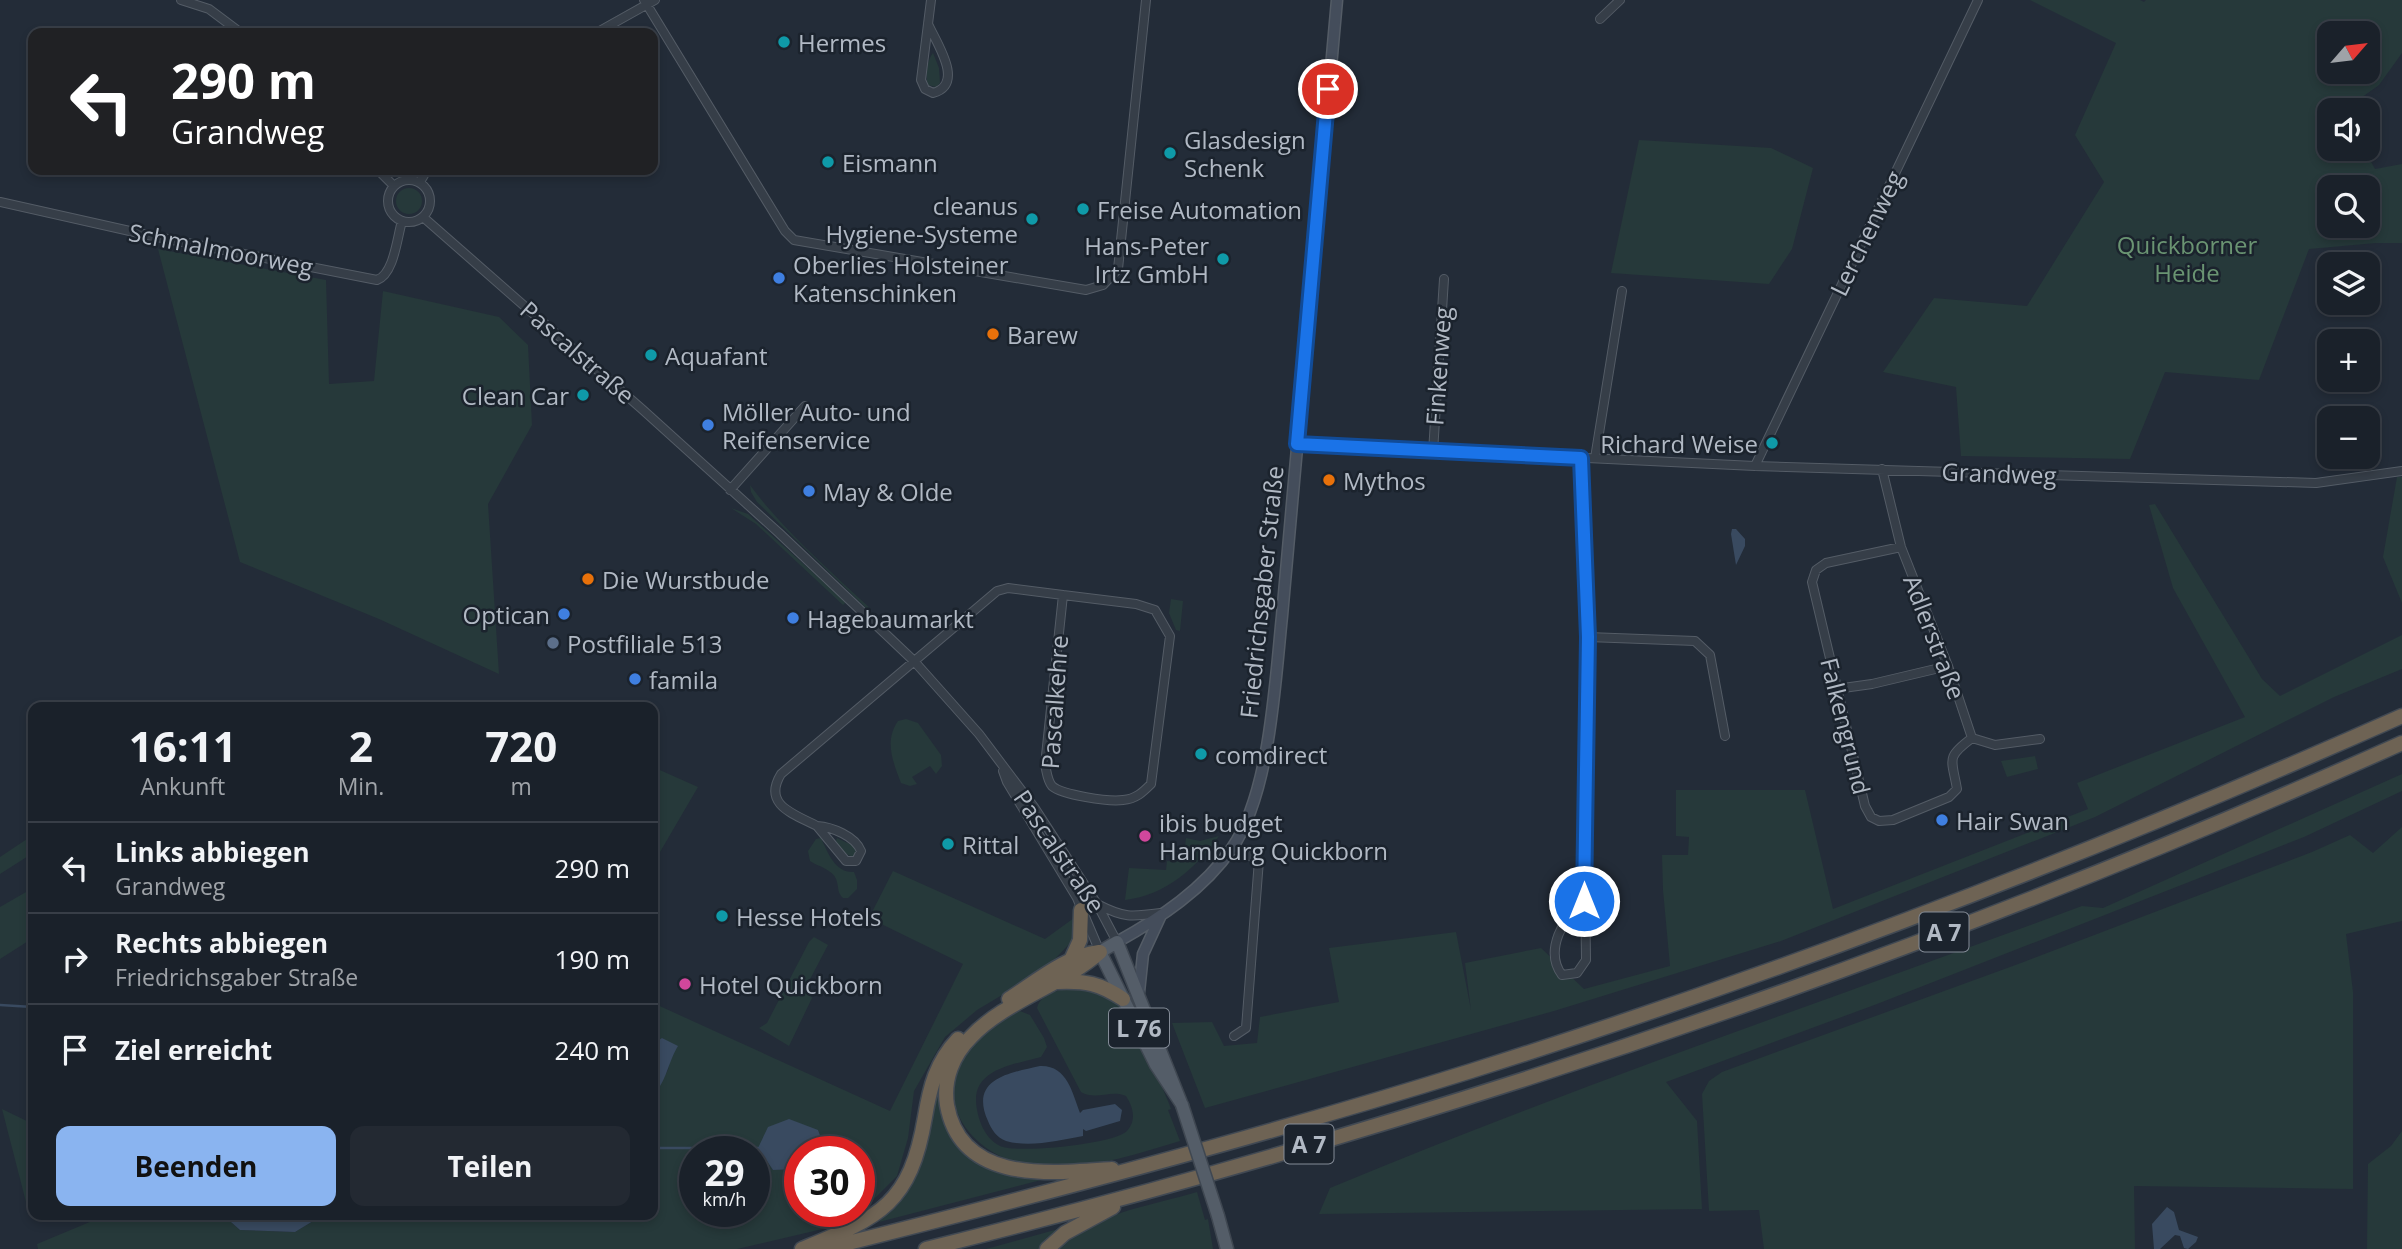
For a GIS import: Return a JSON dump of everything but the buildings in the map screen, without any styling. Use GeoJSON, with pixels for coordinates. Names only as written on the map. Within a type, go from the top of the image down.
{"type":"FeatureCollection","features":[{"type":"Feature","properties":{"kind":"highway","name":"A 7"},"geometry":{"type":"LineString","coordinates":[[824,1249],[1149,1166],[1468,1072],[1785,965],[2067,859],[2242,787],[2402,716]]}},
{"type":"Feature","properties":{"kind":"highway","name":"A 7"},"geometry":{"type":"LineString","coordinates":[[926,1249],[1142,1192],[1476,1095],[1789,989],[2049,892],[2218,823],[2402,743]]}},
{"type":"Feature","properties":{"kind":"highway"},"geometry":{"type":"LineString","coordinates":[[1071,960],[1080,940],[1081,910]]}},
{"type":"Feature","properties":{"kind":"highway"},"geometry":{"type":"LineString","coordinates":[[1100,952],[1085,965],[972,1034],[956,1055],[947,1077],[949,1111],[955,1128],[970,1149],[997,1166],[1039,1172],[1149,1166]]}},
{"type":"Feature","properties":{"kind":"highway"},"geometry":{"type":"LineString","coordinates":[[802,1249],[857,1226],[894,1200],[904,1186],[916,1159],[931,1083],[951,1046],[994,1008],[1071,960],[1084,954],[1100,952]]}},
{"type":"Feature","properties":{"kind":"highway"},"geometry":{"type":"LineString","coordinates":[[1056,982],[1095,983],[1123,999]]}},
{"type":"Feature","properties":{"kind":"highway"},"geometry":{"type":"LineString","coordinates":[[1047,1249],[1082,1222],[1142,1192]]}},
{"type":"Feature","properties":{"kind":"main road","name":"Friedrichsgaber Straße"},"geometry":{"type":"LineString","coordinates":[[1182,1104],[1156,1065],[1100,952],[1198,887],[1232,848],[1244,828],[1258,789],[1270,721],[1282,615],[1337,0]]}},
{"type":"Feature","properties":{"kind":"main road","name":"Friedrichsgaber Straße"},"geometry":{"type":"LineString","coordinates":[[1139,992],[1143,954],[1162,913]]}},
{"type":"Feature","properties":{"kind":"main road","name":"Friedrichsgaber Straße"},"geometry":{"type":"LineString","coordinates":[[1117,942],[1182,1104],[1227,1249]]}},
{"type":"Feature","properties":{"kind":"street"},"geometry":{"type":"LineString","coordinates":[[181,0],[209,9],[234,28]]}},
{"type":"Feature","properties":{"kind":"street"},"geometry":{"type":"LineString","coordinates":[[928,24],[948,66],[947,83],[942,90],[933,93],[925,89],[921,80],[928,24],[931,0]]}},
{"type":"Feature","properties":{"kind":"street"},"geometry":{"type":"LineString","coordinates":[[605,28],[649,2],[785,231],[794,240],[1086,290],[1103,285],[1118,269],[1146,0]]}},
{"type":"Feature","properties":{"kind":"street"},"geometry":{"type":"LineString","coordinates":[[1600,19],[1620,0]]}},
{"type":"Feature","properties":{"kind":"street","name":"Lerchenweg"},"geometry":{"type":"LineString","coordinates":[[1755,466],[1978,0]]}},
{"type":"Feature","properties":{"kind":"street"},"geometry":{"type":"LineString","coordinates":[[383,175],[394,186]]}},
{"type":"Feature","properties":{"kind":"street"},"geometry":{"type":"LineString","coordinates":[[420,182],[424,175]]}},
{"type":"Feature","properties":{"kind":"street"},"geometry":{"type":"LineString","coordinates":[[407,179],[420,182],[429,191],[430,206],[423,218],[413,222],[402,221],[394,216],[388,206],[389,194],[394,186],[407,179]]}},
{"type":"Feature","properties":{"kind":"street","name":"Schmalmoorweg"},"geometry":{"type":"LineString","coordinates":[[0,202],[152,236],[377,280],[382,279],[392,264],[402,221]]}},
{"type":"Feature","properties":{"kind":"street","name":"Pascalstraße"},"geometry":{"type":"LineString","coordinates":[[423,218],[528,308],[730,490],[914,661],[943,692],[1034,807],[1097,904],[1117,942]]}},
{"type":"Feature","properties":{"kind":"street","name":"Finkenweg"},"geometry":{"type":"LineString","coordinates":[[1433,452],[1444,279]]}},
{"type":"Feature","properties":{"kind":"street"},"geometry":{"type":"LineString","coordinates":[[1595,458],[1622,291]]}},
{"type":"Feature","properties":{"kind":"street"},"geometry":{"type":"LineString","coordinates":[[730,490],[805,406]]}},
{"type":"Feature","properties":{"kind":"street","name":"Grandweg"},"geometry":{"type":"LineString","coordinates":[[1297,444],[1755,466],[2316,483],[2402,471]]}},
{"type":"Feature","properties":{"kind":"street"},"geometry":{"type":"LineString","coordinates":[[1581,458],[1588,637],[1584,901],[1586,960],[1577,973],[1562,975],[1556,967],[1560,927],[1584,901]]}},
{"type":"Feature","properties":{"kind":"street","name":"Adlerstraße"},"geometry":{"type":"LineString","coordinates":[[1882,469],[1901,547],[1948,666],[1972,738]]}},
{"type":"Feature","properties":{"kind":"street","name":"Falkengrund"},"geometry":{"type":"LineString","coordinates":[[1901,547],[1826,563],[1816,570],[1812,582],[1865,806],[1871,817],[1879,821],[1892,820],[1949,797],[1957,789],[1951,760],[1956,750],[1972,738]]}},
{"type":"Feature","properties":{"kind":"street"},"geometry":{"type":"LineString","coordinates":[[817,826],[846,861],[856,861],[861,851],[855,840],[784,810],[776,796],[775,784],[781,774],[997,591],[1008,588],[1063,595]]}},
{"type":"Feature","properties":{"kind":"street","name":"Pascalkehre"},"geometry":{"type":"LineString","coordinates":[[1063,595],[1136,604],[1155,610],[1170,636],[1152,784],[1140,795],[1123,801],[1065,793],[1053,786],[1048,779],[1045,765],[1063,595]]}},
{"type":"Feature","properties":{"kind":"street"},"geometry":{"type":"LineString","coordinates":[[1588,637],[1695,641],[1710,655],[1725,736]]}},
{"type":"Feature","properties":{"kind":"street"},"geometry":{"type":"LineString","coordinates":[[1836,689],[1872,684],[1948,666]]}},
{"type":"Feature","properties":{"kind":"street"},"geometry":{"type":"LineString","coordinates":[[1972,738],[1995,745],[2040,739]]}},
{"type":"Feature","properties":{"kind":"street","name":"Pascalstraße"},"geometry":{"type":"LineString","coordinates":[[999,761],[1007,782],[1081,910],[1100,952]]}},
{"type":"Feature","properties":{"kind":"street"},"geometry":{"type":"LineString","coordinates":[[1232,848],[1259,860],[1246,1028],[1234,1036]]}},
{"type":"Feature","properties":{"kind":"street"},"geometry":{"type":"LineString","coordinates":[[1097,904],[1119,915],[1134,917],[1162,913]]}},
{"type":"Feature","properties":{"kind":"green space","name":"Quickborner Heide"},"geometry":{"type":"Polygon","coordinates":[[[2030,0],[2402,0],[2402,53],[2380,84],[2380,21],[2317,21],[2317,84],[2380,84],[2361,98],[2317,98],[2317,161],[2371,161],[2375,169],[2402,164],[2402,243],[2309,249],[2259,380],[2165,372],[2130,459],[1961,456],[1956,387],[1883,372],[1934,298],[2027,306],[2104,182],[2075,135],[2116,43],[2030,0]]]}},
{"type":"Feature","properties":{"kind":"green space"},"geometry":{"type":"Polygon","coordinates":[[[933,53],[939,68],[940,83],[936,87],[928,85],[927,77],[928,64],[933,53]]]}},
{"type":"Feature","properties":{"kind":"green space"},"geometry":{"type":"Polygon","coordinates":[[[1639,140],[1771,148],[1813,168],[1792,249],[1769,284],[1611,273],[1639,140]]]}},
{"type":"Feature","properties":{"kind":"green space"},"geometry":{"type":"Polygon","coordinates":[[[409,188],[418,192],[422,201],[418,210],[409,214],[400,210],[396,201],[400,192],[409,188]]]}},
{"type":"Feature","properties":{"kind":"green space"},"geometry":{"type":"Polygon","coordinates":[[[158,249],[326,280],[329,384],[374,381],[383,291],[499,317],[528,345],[532,425],[488,504],[499,674],[379,619],[240,562],[158,249]]]}},
{"type":"Feature","properties":{"kind":"green space"},"geometry":{"type":"Polygon","coordinates":[[[2397,477],[2402,477],[2402,603],[2383,557],[2397,477]]]}},
{"type":"Feature","properties":{"kind":"green space"},"geometry":{"type":"Polygon","coordinates":[[[750,485],[792,534],[871,609],[869,611],[757,502],[750,485]]]}},
{"type":"Feature","properties":{"kind":"green space"},"geometry":{"type":"Polygon","coordinates":[[[2155,504],[2262,679],[2280,696],[2402,635],[2402,669],[2334,697],[2095,817],[1781,941],[1554,1011],[1205,1108],[1172,1023],[1212,1022],[1224,1046],[1257,1043],[1260,1017],[1339,1002],[1329,948],[1456,932],[1471,1010],[1465,963],[1541,948],[1584,989],[1670,966],[1662,855],[1688,855],[1689,837],[1676,836],[1676,790],[1805,790],[1833,909],[2088,809],[2077,783],[2245,717],[2173,588],[2149,505],[2155,504]]]}},
{"type":"Feature","properties":{"kind":"green space"},"geometry":{"type":"Polygon","coordinates":[[[731,508],[748,514],[846,602],[843,605],[756,524],[731,508]]]}},
{"type":"Feature","properties":{"kind":"green space"},"geometry":{"type":"Polygon","coordinates":[[[1171,599],[1183,601],[1180,631],[1176,630],[1169,613],[1171,599]]]}},
{"type":"Feature","properties":{"kind":"green space"},"geometry":{"type":"Polygon","coordinates":[[[906,719],[918,723],[941,755],[942,766],[936,774],[930,766],[912,777],[917,784],[910,786],[901,783],[891,744],[891,736],[898,721],[906,719]]]}},
{"type":"Feature","properties":{"kind":"green space"},"geometry":{"type":"Polygon","coordinates":[[[2035,756],[2038,769],[2007,777],[2001,761],[2035,756]]]}},
{"type":"Feature","properties":{"kind":"green space"},"geometry":{"type":"Polygon","coordinates":[[[658,769],[698,787],[658,855],[658,769]]]}},
{"type":"Feature","properties":{"kind":"green space"},"geometry":{"type":"Polygon","coordinates":[[[2402,774],[2402,791],[2304,837],[1877,1004],[1666,1082],[1697,1121],[1702,1209],[1319,1214],[1330,1188],[1423,1150],[1610,1078],[2082,906],[2103,908],[2402,774]]]}},
{"type":"Feature","properties":{"kind":"green space"},"geometry":{"type":"Polygon","coordinates":[[[2402,827],[2402,921],[2346,934],[2353,992],[2353,1189],[2134,1186],[2135,1249],[1764,1249],[1759,1210],[1709,1211],[1702,1094],[1709,1081],[1722,1072],[2021,963],[2350,835],[2373,853],[2402,827]]]}},
{"type":"Feature","properties":{"kind":"green space"},"geometry":{"type":"Polygon","coordinates":[[[1219,836],[1200,859],[1179,878],[1154,892],[1125,900],[1129,868],[1166,870],[1167,861],[1176,862],[1184,855],[1186,838],[1200,841],[1219,836]]]}},
{"type":"Feature","properties":{"kind":"green space"},"geometry":{"type":"Polygon","coordinates":[[[28,838],[28,856],[0,874],[0,857],[28,838]]]}},
{"type":"Feature","properties":{"kind":"green space"},"geometry":{"type":"Polygon","coordinates":[[[821,838],[837,866],[854,872],[857,889],[848,898],[843,898],[840,894],[833,875],[810,861],[808,851],[816,839],[821,838]]]}},
{"type":"Feature","properties":{"kind":"green space"},"geometry":{"type":"Polygon","coordinates":[[[837,838],[854,846],[854,857],[841,849],[837,838]]]}},
{"type":"Feature","properties":{"kind":"green space"},"geometry":{"type":"Polygon","coordinates":[[[893,871],[1045,939],[1074,918],[1072,941],[1055,959],[1029,979],[977,1010],[945,1037],[914,1091],[908,1138],[897,1176],[875,1198],[875,1136],[820,1136],[818,1130],[798,1136],[784,1136],[784,1140],[770,1144],[770,1136],[679,1136],[679,1227],[770,1227],[770,1166],[773,1170],[784,1170],[784,1227],[831,1227],[737,1249],[38,1249],[37,1244],[95,1220],[229,1220],[240,1230],[295,1232],[315,1220],[658,1220],[658,1087],[668,1070],[670,1058],[663,1038],[658,1041],[658,1005],[890,1111],[963,964],[869,918],[893,871]]]}},
{"type":"Feature","properties":{"kind":"green space"},"geometry":{"type":"Polygon","coordinates":[[[28,891],[28,941],[0,959],[0,907],[28,891]]]}},
{"type":"Feature","properties":{"kind":"green space"},"geometry":{"type":"Polygon","coordinates":[[[814,937],[828,945],[807,985],[812,998],[789,1046],[759,1028],[767,1023],[814,937]]]}},
{"type":"Feature","properties":{"kind":"green space"},"geometry":{"type":"Polygon","coordinates":[[[1089,987],[1122,1008],[1138,1032],[1168,1101],[1171,1109],[1168,1110],[1180,1141],[1106,1162],[1067,1167],[1029,1165],[992,1152],[964,1126],[957,1110],[954,1092],[956,1073],[966,1054],[983,1035],[1020,1011],[1030,1015],[1047,1047],[1041,1057],[999,1069],[982,1081],[976,1101],[982,1127],[990,1138],[1000,1146],[1010,1148],[1044,1148],[1104,1140],[1119,1136],[1130,1127],[1133,1114],[1126,1096],[1081,1092],[1037,1008],[1040,1001],[1051,993],[1089,987]]]}},
{"type":"Feature","properties":{"kind":"green space"},"geometry":{"type":"Polygon","coordinates":[[[946,1062],[951,1133],[961,1150],[970,1159],[993,1171],[1045,1179],[879,1222],[910,1184],[933,1098],[946,1062]]]}},
{"type":"Feature","properties":{"kind":"green space"},"geometry":{"type":"Polygon","coordinates":[[[2,1109],[28,1122],[26,1202],[2,1109]]]}},
{"type":"Feature","properties":{"kind":"green space"},"geometry":{"type":"Polygon","coordinates":[[[2402,1131],[2402,1249],[2367,1249],[2368,1164],[2391,1146],[2402,1131]]]}},
{"type":"Feature","properties":{"kind":"green space"},"geometry":{"type":"Polygon","coordinates":[[[1197,1192],[1205,1220],[1208,1219],[1213,1249],[1057,1249],[1087,1227],[1105,1219],[1197,1192]]]}},
{"type":"Feature","properties":{"kind":"green space"},"geometry":{"type":"Polygon","coordinates":[[[1062,1228],[1040,1249],[986,1249],[1062,1228]]]}},
{"type":"Feature","properties":{"kind":"water"},"geometry":{"type":"Polygon","coordinates":[[[1732,529],[1736,529],[1745,539],[1745,546],[1736,565],[1731,534],[1732,529]]]}},
{"type":"Feature","properties":{"kind":"water"},"geometry":{"type":"Polygon","coordinates":[[[662,1038],[678,1046],[658,1088],[658,1041],[662,1038]]]}},
{"type":"Feature","properties":{"kind":"water"},"geometry":{"type":"Polygon","coordinates":[[[1040,1066],[1057,1070],[1062,1075],[1071,1089],[1080,1113],[1083,1110],[1115,1104],[1122,1110],[1120,1121],[1086,1131],[1083,1129],[1083,1136],[1045,1143],[1016,1143],[1000,1138],[991,1127],[984,1107],[984,1096],[988,1087],[1005,1075],[1040,1066]]]}},
{"type":"Feature","properties":{"kind":"water"},"geometry":{"type":"Polygon","coordinates":[[[789,1119],[818,1130],[820,1136],[784,1136],[784,1170],[773,1170],[770,1166],[770,1136],[764,1136],[768,1127],[789,1119]]]}},
{"type":"Feature","properties":{"kind":"water"},"geometry":{"type":"Polygon","coordinates":[[[2167,1207],[2174,1212],[2179,1230],[2198,1237],[2188,1249],[2184,1248],[2180,1236],[2175,1235],[2160,1249],[2154,1249],[2152,1224],[2167,1207]]]}},
{"type":"Feature","properties":{"kind":"water"},"geometry":{"type":"Polygon","coordinates":[[[229,1220],[315,1220],[295,1232],[240,1230],[229,1220]]]}},
{"type":"Feature","properties":{"kind":"waterway"},"geometry":{"type":"LineString","coordinates":[[0,1005],[28,1007]]}},
{"type":"Feature","properties":{"kind":"waterway"},"geometry":{"type":"LineString","coordinates":[[658,1148],[679,1148]]}},
{"type":"Feature","properties":{"kind":"place","name":"Hermes"},"geometry":{"type":"Point","coordinates":[784,42]}},
{"type":"Feature","properties":{"kind":"place","name":"Glasdesign Schenk"},"geometry":{"type":"Point","coordinates":[1170,153]}},
{"type":"Feature","properties":{"kind":"place","name":"Eismann"},"geometry":{"type":"Point","coordinates":[828,162]}},
{"type":"Feature","properties":{"kind":"place","name":"Freise Automation"},"geometry":{"type":"Point","coordinates":[1083,209]}},
{"type":"Feature","properties":{"kind":"place","name":"cleanus Hygiene-Systeme"},"geometry":{"type":"Point","coordinates":[1032,219]}},
{"type":"Feature","properties":{"kind":"place","name":"Hans-Peter Irtz GmbH"},"geometry":{"type":"Point","coordinates":[1223,259]}},
{"type":"Feature","properties":{"kind":"place","name":"Oberlies Holsteiner Katenschinken"},"geometry":{"type":"Point","coordinates":[779,278]}},
{"type":"Feature","properties":{"kind":"place","name":"Barew"},"geometry":{"type":"Point","coordinates":[993,334]}},
{"type":"Feature","properties":{"kind":"place","name":"Aquafant"},"geometry":{"type":"Point","coordinates":[651,355]}},
{"type":"Feature","properties":{"kind":"place","name":"Clean Car"},"geometry":{"type":"Point","coordinates":[583,395]}},
{"type":"Feature","properties":{"kind":"place","name":"Möller Auto- und Reifenservice"},"geometry":{"type":"Point","coordinates":[708,425]}},
{"type":"Feature","properties":{"kind":"place","name":"Richard Weise"},"geometry":{"type":"Point","coordinates":[1772,443]}},
{"type":"Feature","properties":{"kind":"place","name":"Mythos"},"geometry":{"type":"Point","coordinates":[1329,480]}},
{"type":"Feature","properties":{"kind":"place","name":"May & Olde"},"geometry":{"type":"Point","coordinates":[809,491]}},
{"type":"Feature","properties":{"kind":"place","name":"Die Wurstbude"},"geometry":{"type":"Point","coordinates":[588,579]}},
{"type":"Feature","properties":{"kind":"place","name":"Optican"},"geometry":{"type":"Point","coordinates":[564,614]}},
{"type":"Feature","properties":{"kind":"place","name":"Hagebaumarkt"},"geometry":{"type":"Point","coordinates":[793,618]}},
{"type":"Feature","properties":{"kind":"place","name":"Postfiliale 513"},"geometry":{"type":"Point","coordinates":[553,643]}},
{"type":"Feature","properties":{"kind":"place","name":"famila"},"geometry":{"type":"Point","coordinates":[635,679]}},
{"type":"Feature","properties":{"kind":"place","name":"comdirect"},"geometry":{"type":"Point","coordinates":[1201,754]}},
{"type":"Feature","properties":{"kind":"place","name":"Hair Swan"},"geometry":{"type":"Point","coordinates":[1942,820]}},
{"type":"Feature","properties":{"kind":"place","name":"ibis budget Hamburg Quickborn"},"geometry":{"type":"Point","coordinates":[1145,836]}},
{"type":"Feature","properties":{"kind":"place","name":"Rittal"},"geometry":{"type":"Point","coordinates":[948,844]}},
{"type":"Feature","properties":{"kind":"place","name":"Hesse Hotels"},"geometry":{"type":"Point","coordinates":[722,916]}},
{"type":"Feature","properties":{"kind":"place","name":"Hotel Quickborn"},"geometry":{"type":"Point","coordinates":[685,984]}},
{"type":"Feature","properties":{"kind":"route"},"geometry":{"type":"LineString","coordinates":[[1328,89],[1297,444],[1581,458],[1588,637],[1584,901]]}}]}
